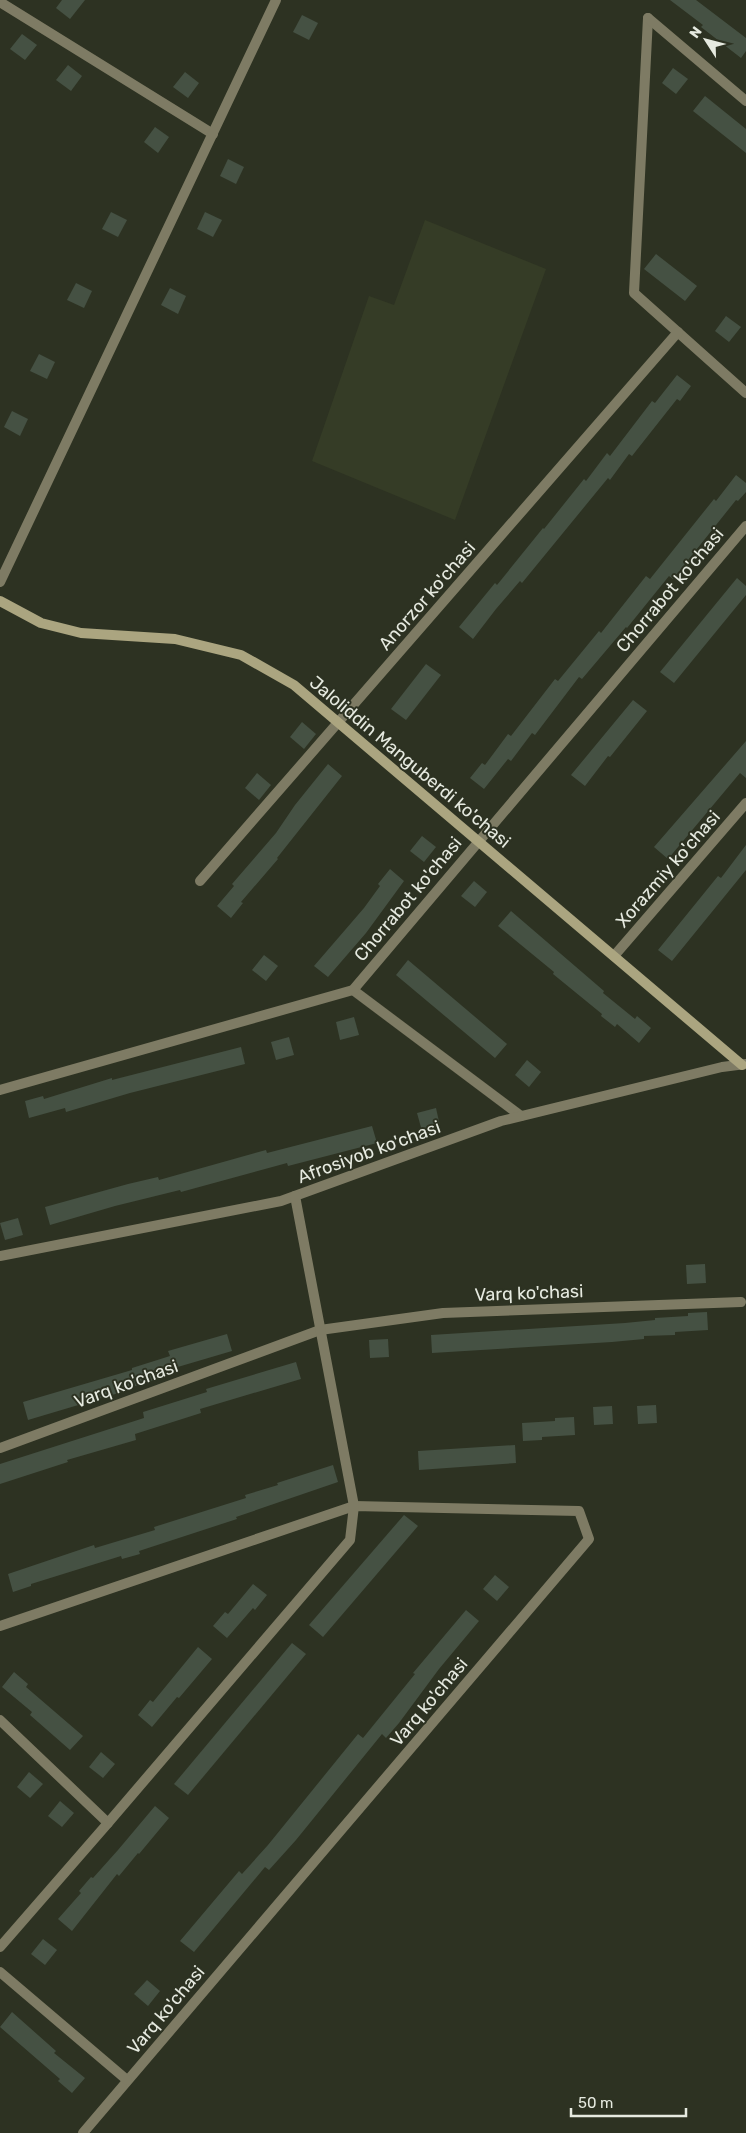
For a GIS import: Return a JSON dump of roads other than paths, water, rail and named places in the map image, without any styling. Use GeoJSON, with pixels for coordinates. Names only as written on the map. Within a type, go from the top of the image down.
{"type":"FeatureCollection","features":[{"type":"Feature","properties":{"kind":"street"},"geometry":{"type":"LineString","coordinates":[[0,582],[276,0]]}},
{"type":"Feature","properties":{"kind":"street"},"geometry":{"type":"LineString","coordinates":[[0,2],[213,134]]}},
{"type":"Feature","properties":{"kind":"street"},"geometry":{"type":"LineString","coordinates":[[746,101],[648,18],[634,293],[746,393]]}},
{"type":"Feature","properties":{"kind":"street","name":"Anorzor ko'chasi"},"geometry":{"type":"LineString","coordinates":[[200,881],[678,332]]}},
{"type":"Feature","properties":{"kind":"street","name":"Chorrabot ko'chasi"},"geometry":{"type":"LineString","coordinates":[[353,990],[746,526]]}},
{"type":"Feature","properties":{"kind":"street","name":"Jaloliddin Manguberdi ko'chasi"},"geometry":{"type":"LineString","coordinates":[[0,601],[41,623],[81,633],[175,639],[241,655],[294,685],[744,1065]]}},
{"type":"Feature","properties":{"kind":"street","name":"Xorazmiy ko'chasi"},"geometry":{"type":"LineString","coordinates":[[614,956],[746,804]]}},
{"type":"Feature","properties":{"kind":"street"},"geometry":{"type":"LineString","coordinates":[[0,1090],[353,990],[522,1116]]}},
{"type":"Feature","properties":{"kind":"street","name":"Afrosiyob ko'chasi"},"geometry":{"type":"LineString","coordinates":[[0,1256],[281,1201],[501,1121],[722,1067],[744,1065]]}},
{"type":"Feature","properties":{"kind":"street"},"geometry":{"type":"LineString","coordinates":[[0,1947],[108,1824],[350,1540],[354,1506],[295,1196]]}},
{"type":"Feature","properties":{"kind":"street","name":"Varq ko'chasi"},"geometry":{"type":"LineString","coordinates":[[0,1448],[320,1330],[443,1313],[741,1302]]}},
{"type":"Feature","properties":{"kind":"street","name":"Varq ko'chasi"},"geometry":{"type":"LineString","coordinates":[[0,1626],[354,1506],[579,1511],[589,1539],[83,2133]]}},
{"type":"Feature","properties":{"kind":"street"},"geometry":{"type":"LineString","coordinates":[[0,1720],[108,1824]]}},
{"type":"Feature","properties":{"kind":"street","name":"Varq ko'chasi"},"geometry":{"type":"LineString","coordinates":[[0,1972],[127,2080]]}}]}
